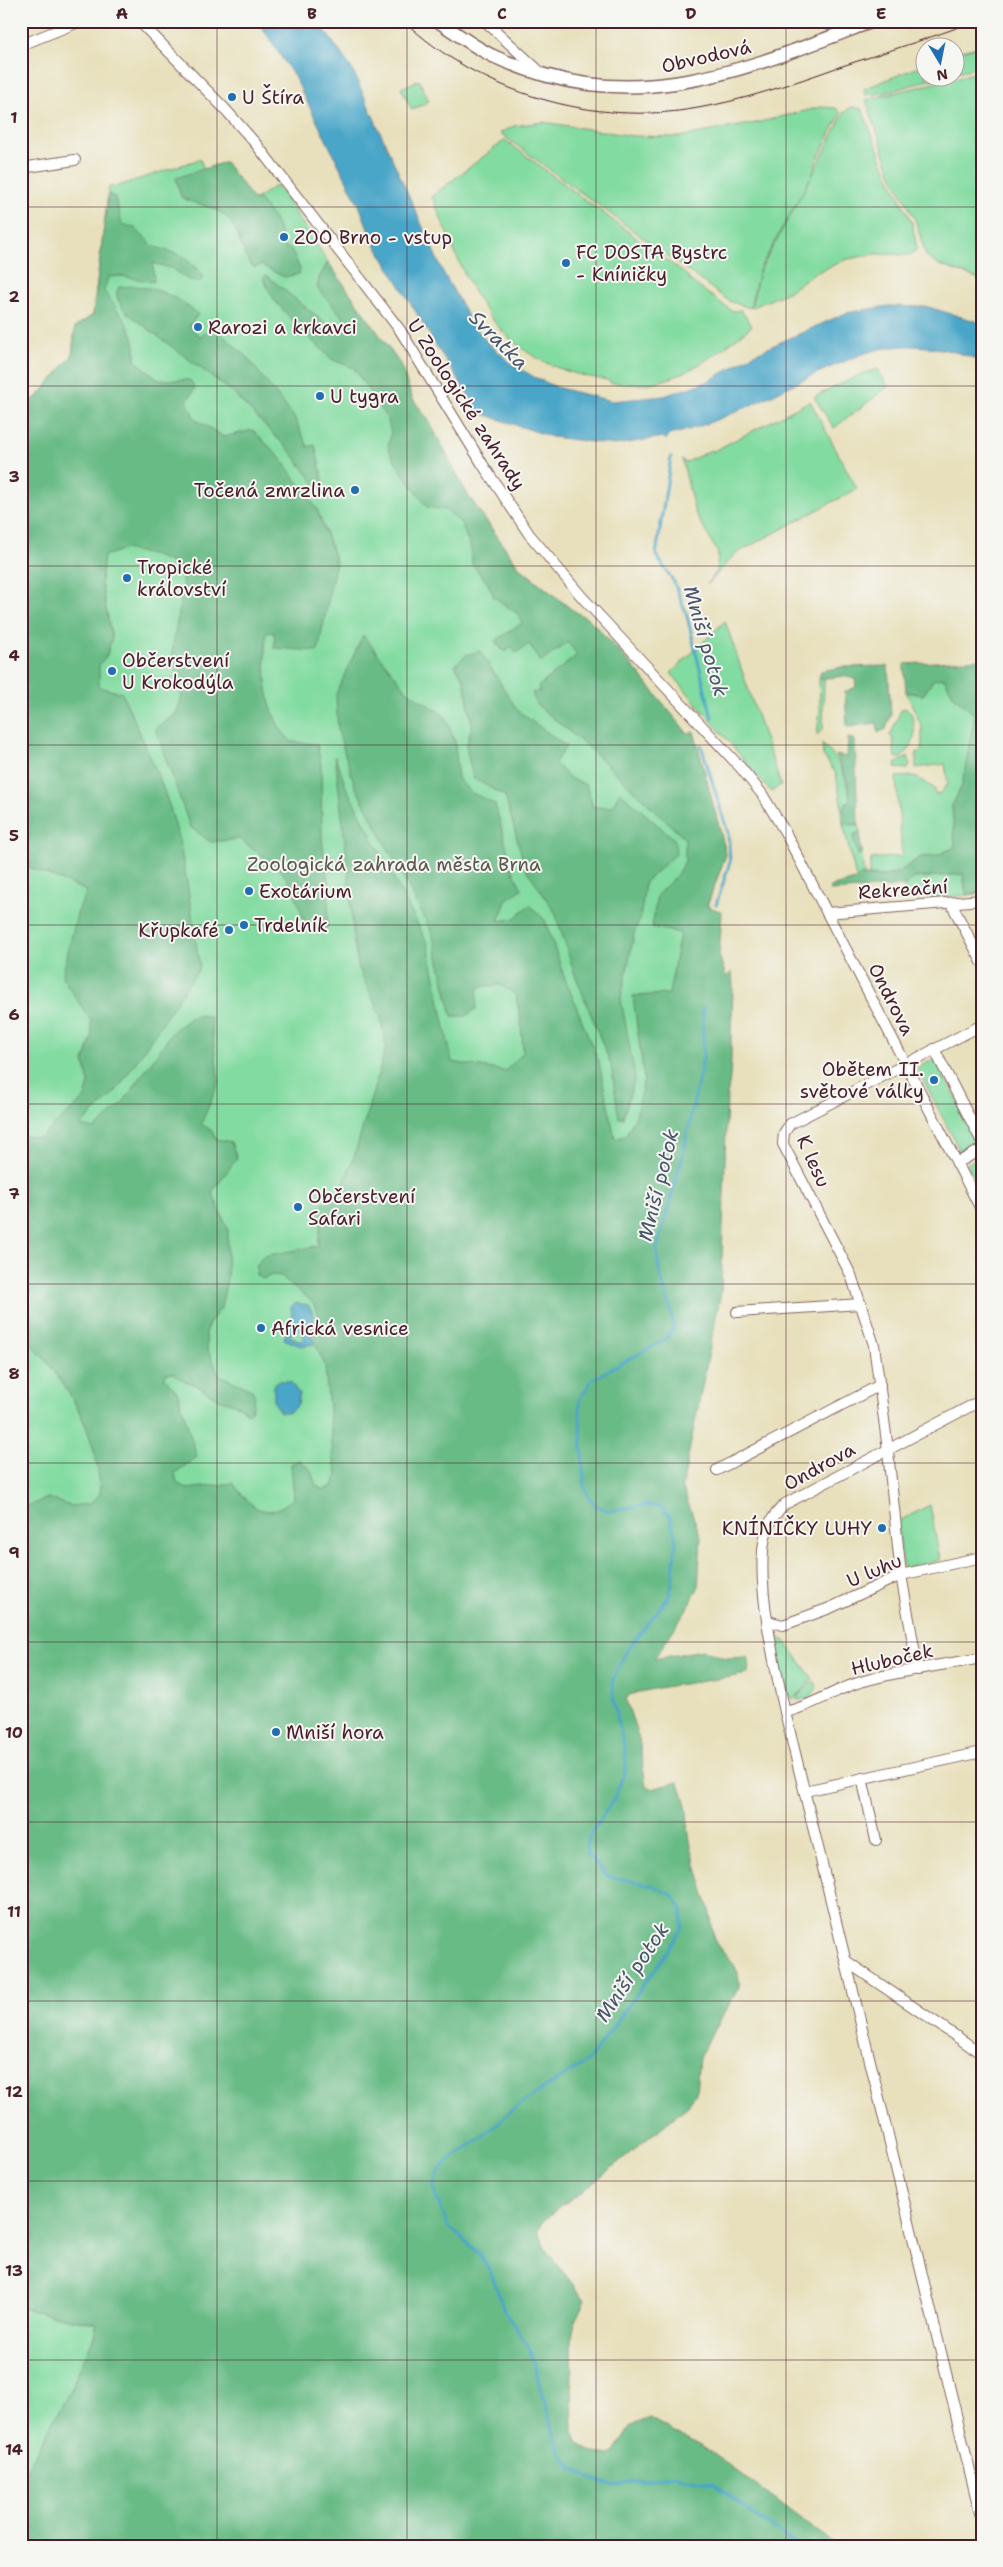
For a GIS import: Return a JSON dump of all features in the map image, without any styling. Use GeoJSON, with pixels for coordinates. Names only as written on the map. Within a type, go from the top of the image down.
{"type":"FeatureCollection","features":[{"type":"Feature","properties":{"kind":"main road","name":"Obvodová"},"geometry":{"type":"LineString","coordinates":[[438,21],[492,55],[541,74],[630,87],[693,82],[772,60],[873,21]]}},
{"type":"Feature","properties":{"kind":"street"},"geometry":{"type":"LineString","coordinates":[[21,45],[81,21]]}},
{"type":"Feature","properties":{"kind":"street","name":"U Zoologické zahrady"},"geometry":{"type":"LineString","coordinates":[[139,21],[225,109],[262,151],[400,330],[483,465],[529,534],[576,590],[740,767],[768,804]]}},
{"type":"Feature","properties":{"kind":"street"},"geometry":{"type":"LineString","coordinates":[[486,21],[541,74]]}},
{"type":"Feature","properties":{"kind":"street"},"geometry":{"type":"LineString","coordinates":[[21,168],[75,160]]}},
{"type":"Feature","properties":{"kind":"street","name":"Ondrova"},"geometry":{"type":"LineString","coordinates":[[768,804],[982,1211]]}},
{"type":"Feature","properties":{"kind":"street","name":"Rekreační"},"geometry":{"type":"LineString","coordinates":[[827,913],[982,900]]}},
{"type":"Feature","properties":{"kind":"street"},"geometry":{"type":"LineString","coordinates":[[951,903],[982,962]]}},
{"type":"Feature","properties":{"kind":"street","name":"K lesu"},"geometry":{"type":"LineString","coordinates":[[918,1670],[901,1575],[888,1449],[874,1345],[850,1275],[783,1144],[784,1133],[790,1124],[982,1025]]}},
{"type":"Feature","properties":{"kind":"street","name":"Ondrova"},"geometry":{"type":"LineString","coordinates":[[934,1049],[982,1142]]}},
{"type":"Feature","properties":{"kind":"street"},"geometry":{"type":"LineString","coordinates":[[957,1163],[982,1150]]}},
{"type":"Feature","properties":{"kind":"street"},"geometry":{"type":"LineString","coordinates":[[737,1312],[861,1304]]}},
{"type":"Feature","properties":{"kind":"street"},"geometry":{"type":"LineString","coordinates":[[717,1470],[880,1385]]}},
{"type":"Feature","properties":{"kind":"street","name":"Ondrova"},"geometry":{"type":"LineString","coordinates":[[982,1400],[785,1504],[772,1518],[764,1548],[768,1621],[785,1712],[982,2521]]}},
{"type":"Feature","properties":{"kind":"street","name":"U luhu"},"geometry":{"type":"LineString","coordinates":[[768,1621],[783,1625],[830,1608],[901,1575],[982,1557]]}},
{"type":"Feature","properties":{"kind":"street","name":"Hluboček"},"geometry":{"type":"LineString","coordinates":[[785,1712],[806,1708],[824,1697],[863,1681],[982,1658]]}},
{"type":"Feature","properties":{"kind":"street"},"geometry":{"type":"LineString","coordinates":[[805,1791],[982,1752]]}},
{"type":"Feature","properties":{"kind":"street"},"geometry":{"type":"LineString","coordinates":[[862,1778],[876,1840]]}},
{"type":"Feature","properties":{"kind":"street"},"geometry":{"type":"LineString","coordinates":[[846,1961],[982,2054]]}},
{"type":"Feature","properties":{"kind":"green space"},"geometry":{"type":"Polygon","coordinates":[[[982,46],[982,67],[966,70],[966,50],[982,46]]]}},
{"type":"Feature","properties":{"kind":"green space"},"geometry":{"type":"Polygon","coordinates":[[[916,68],[916,84],[885,93],[865,95],[864,89],[916,68]]]}},
{"type":"Feature","properties":{"kind":"green space"},"geometry":{"type":"Polygon","coordinates":[[[982,71],[982,280],[936,264],[926,256],[915,219],[891,173],[866,100],[916,88],[966,88],[966,75],[982,71]]]}},
{"type":"Feature","properties":{"kind":"green space"},"geometry":{"type":"Polygon","coordinates":[[[419,80],[429,101],[412,110],[401,88],[419,80]]]}},
{"type":"Feature","properties":{"kind":"green space"},"geometry":{"type":"Polygon","coordinates":[[[821,107],[836,108],[841,113],[817,160],[812,176],[844,112],[852,107],[862,109],[886,170],[912,222],[917,249],[911,255],[875,254],[848,259],[813,274],[788,292],[751,308],[759,272],[750,308],[729,301],[500,133],[514,126],[543,122],[633,136],[679,137],[756,123],[821,107]],[[811,177],[760,268],[759,272],[811,177]]]}},
{"type":"Feature","properties":{"kind":"green space","name":"FC DOSTA Bystrc - Kníničky"},"geometry":{"type":"Polygon","coordinates":[[[505,140],[732,311],[741,310],[752,326],[715,354],[689,370],[660,381],[645,384],[610,383],[608,380],[569,372],[537,358],[512,340],[491,318],[474,292],[459,263],[432,196],[505,140]]]}},
{"type":"Feature","properties":{"kind":"green space","name":"Zoologická zahrada města Brna"},"geometry":{"type":"Polygon","coordinates":[[[200,159],[204,169],[225,162],[254,200],[277,185],[338,277],[400,364],[412,398],[429,421],[467,494],[519,567],[571,609],[591,621],[636,670],[687,733],[694,732],[724,846],[725,857],[707,906],[711,907],[689,1048],[356,1520],[21,1507],[21,410],[41,393],[72,356],[75,327],[93,315],[109,187],[118,186],[200,159]]]}},
{"type":"Feature","properties":{"kind":"green space"},"geometry":{"type":"Polygon","coordinates":[[[225,162],[254,200],[258,198],[271,216],[281,234],[285,248],[291,249],[300,269],[299,274],[284,277],[261,265],[254,268],[249,263],[230,220],[214,209],[181,197],[176,178],[225,162]]]}},
{"type":"Feature","properties":{"kind":"green space"},"geometry":{"type":"Polygon","coordinates":[[[108,194],[115,197],[122,224],[135,228],[153,246],[183,256],[204,276],[200,282],[189,280],[173,269],[153,263],[154,282],[121,276],[108,277],[104,291],[130,331],[134,340],[135,360],[159,380],[190,380],[195,388],[187,401],[195,419],[224,437],[253,430],[281,459],[317,509],[336,561],[318,651],[273,648],[275,643],[274,632],[266,633],[267,691],[275,719],[282,732],[292,742],[317,744],[321,765],[322,839],[329,889],[327,928],[311,932],[304,920],[291,885],[281,871],[239,839],[211,842],[190,827],[155,728],[176,714],[182,697],[172,652],[183,587],[180,566],[155,556],[125,549],[104,556],[101,583],[112,638],[107,655],[99,665],[99,687],[122,693],[164,791],[180,844],[200,967],[117,1090],[80,1126],[95,1129],[122,1104],[173,1031],[194,1015],[210,1016],[219,1082],[201,1124],[211,1130],[216,1139],[231,1142],[237,1158],[212,1192],[228,1230],[227,1279],[221,1308],[209,1323],[206,1334],[207,1348],[219,1375],[252,1390],[255,1397],[251,1411],[248,1413],[239,1406],[219,1399],[192,1383],[184,1381],[173,1373],[165,1374],[165,1379],[177,1391],[197,1457],[175,1473],[177,1483],[187,1489],[233,1483],[253,1505],[267,1511],[284,1506],[294,1498],[291,1464],[299,1460],[310,1469],[316,1485],[323,1490],[333,1486],[337,1474],[333,1455],[325,1366],[315,1342],[306,1330],[313,1323],[322,1324],[318,1313],[310,1300],[282,1276],[272,1275],[263,1279],[256,1275],[257,1265],[263,1256],[318,1246],[321,1223],[317,1208],[340,1193],[355,1154],[386,1047],[381,1018],[358,966],[354,944],[348,869],[335,756],[346,787],[428,944],[452,1062],[505,1071],[523,1053],[521,1022],[516,995],[501,985],[478,987],[476,1009],[466,1016],[452,1016],[432,932],[355,786],[338,731],[336,694],[363,635],[407,691],[445,716],[455,742],[458,778],[470,792],[495,804],[513,871],[522,889],[507,899],[498,921],[513,919],[530,905],[545,920],[564,976],[599,1063],[615,1139],[625,1136],[636,1116],[644,1079],[633,996],[669,994],[680,933],[652,927],[657,895],[676,876],[685,861],[685,839],[589,748],[536,704],[532,693],[540,691],[538,687],[577,655],[568,642],[541,662],[529,644],[516,653],[512,647],[504,652],[495,641],[522,623],[519,615],[494,597],[488,584],[472,564],[471,549],[461,523],[446,510],[427,507],[400,469],[388,448],[391,432],[387,419],[354,368],[333,360],[305,334],[275,301],[263,279],[266,275],[326,324],[341,329],[346,325],[343,317],[317,288],[319,278],[328,262],[400,364],[412,398],[429,421],[467,494],[518,567],[571,609],[591,621],[636,670],[687,733],[694,732],[724,846],[725,857],[707,906],[722,912],[719,955],[726,977],[732,972],[731,1063],[727,1096],[721,1292],[682,1487],[701,1537],[698,1588],[682,1617],[654,1659],[702,1650],[726,1658],[747,1657],[750,1667],[747,1674],[643,1691],[629,1695],[626,1700],[639,1739],[646,1787],[651,1789],[678,1782],[682,1791],[686,1807],[689,1837],[711,1917],[714,1937],[734,1964],[739,1978],[739,1987],[699,2057],[696,2093],[688,2106],[579,2194],[543,2220],[538,2230],[546,2250],[585,2300],[575,2321],[571,2342],[573,2432],[578,2442],[594,2453],[610,2455],[614,2453],[631,2426],[649,2418],[711,2452],[837,2546],[21,2546],[21,2480],[68,2394],[93,2339],[97,2324],[21,2308],[21,1553],[24,1507],[48,1498],[70,1506],[90,1504],[100,1494],[98,1470],[86,1426],[65,1387],[52,1368],[21,1333],[21,1135],[40,1138],[85,1098],[89,1083],[84,1062],[92,1037],[91,1021],[62,977],[77,914],[87,891],[21,864],[21,410],[41,393],[72,356],[75,327],[93,315],[108,194]]]}},
{"type":"Feature","properties":{"kind":"green space"},"geometry":{"type":"Polygon","coordinates":[[[136,286],[162,292],[183,303],[198,314],[189,327],[201,337],[212,326],[246,356],[294,417],[308,447],[315,445],[326,493],[319,489],[290,451],[231,391],[127,313],[117,298],[117,291],[119,287],[136,286]]]}},
{"type":"Feature","properties":{"kind":"green space"},"geometry":{"type":"Polygon","coordinates":[[[878,369],[888,387],[834,428],[814,397],[862,374],[878,369]]]}},
{"type":"Feature","properties":{"kind":"green space"},"geometry":{"type":"Polygon","coordinates":[[[810,401],[857,489],[735,554],[707,585],[717,571],[718,553],[695,513],[682,459],[685,463],[711,450],[712,452],[810,401]]]}},
{"type":"Feature","properties":{"kind":"green space"},"geometry":{"type":"Polygon","coordinates":[[[725,621],[781,785],[771,792],[671,673],[725,621]]]}},
{"type":"Feature","properties":{"kind":"green space"},"geometry":{"type":"Polygon","coordinates":[[[480,651],[518,711],[566,746],[555,763],[570,778],[586,785],[593,807],[612,807],[620,792],[675,840],[676,854],[645,882],[640,920],[635,930],[621,999],[635,1077],[623,1118],[619,1118],[611,1065],[574,972],[555,912],[525,867],[505,796],[473,778],[466,747],[472,725],[464,680],[455,665],[466,655],[480,651]]]}},
{"type":"Feature","properties":{"kind":"green space"},"geometry":{"type":"Polygon","coordinates":[[[982,659],[982,892],[966,894],[963,874],[914,878],[904,886],[830,891],[830,887],[855,880],[859,876],[886,876],[899,872],[921,857],[935,856],[955,847],[952,806],[962,786],[975,715],[954,696],[944,678],[934,679],[923,695],[906,692],[904,667],[905,664],[982,659]]]}},
{"type":"Feature","properties":{"kind":"green space"},"geometry":{"type":"Polygon","coordinates":[[[888,666],[891,715],[886,729],[878,733],[877,723],[847,727],[845,692],[856,687],[855,679],[843,676],[819,679],[821,671],[842,667],[888,666]]]}},
{"type":"Feature","properties":{"kind":"green space"},"geometry":{"type":"Polygon","coordinates":[[[824,678],[823,729],[817,735],[820,708],[819,679],[824,678]]]}},
{"type":"Feature","properties":{"kind":"green space"},"geometry":{"type":"Polygon","coordinates":[[[944,678],[954,696],[975,715],[962,786],[952,806],[956,847],[935,856],[921,857],[899,872],[886,876],[869,875],[871,859],[902,856],[896,777],[914,776],[934,788],[935,795],[941,793],[948,783],[945,764],[916,768],[916,753],[922,750],[922,727],[906,692],[923,695],[934,679],[944,678]]]}},
{"type":"Feature","properties":{"kind":"green space"},"geometry":{"type":"Polygon","coordinates":[[[905,708],[911,712],[914,738],[910,748],[900,758],[895,757],[893,738],[890,736],[901,710],[905,708]]]}},
{"type":"Feature","properties":{"kind":"green space"},"geometry":{"type":"Polygon","coordinates":[[[848,738],[855,740],[858,825],[843,824],[842,809],[850,799],[847,780],[836,755],[847,757],[848,738]]]}},
{"type":"Feature","properties":{"kind":"green space"},"geometry":{"type":"Polygon","coordinates":[[[822,744],[837,761],[846,783],[850,799],[842,809],[836,774],[823,755],[822,744]]]}},
{"type":"Feature","properties":{"kind":"green space"},"geometry":{"type":"Polygon","coordinates":[[[908,756],[910,764],[908,769],[896,768],[895,764],[908,756]]]}},
{"type":"Feature","properties":{"kind":"green space"},"geometry":{"type":"Polygon","coordinates":[[[859,823],[860,833],[856,833],[861,854],[862,849],[864,875],[856,878],[843,824],[859,823]]]}},
{"type":"Feature","properties":{"kind":"green space"},"geometry":{"type":"Polygon","coordinates":[[[856,833],[860,833],[861,854],[858,855],[853,838],[856,833]]]}},
{"type":"Feature","properties":{"kind":"green space"},"geometry":{"type":"Polygon","coordinates":[[[963,874],[966,893],[982,894],[934,898],[934,901],[927,902],[926,898],[905,900],[904,886],[914,878],[963,874]]]}},
{"type":"Feature","properties":{"kind":"green space"},"geometry":{"type":"Polygon","coordinates":[[[934,1059],[982,1143],[961,1153],[917,1068],[934,1059]]]}},
{"type":"Feature","properties":{"kind":"green space"},"geometry":{"type":"Polygon","coordinates":[[[982,1155],[982,1193],[967,1164],[982,1155]]]}},
{"type":"Feature","properties":{"kind":"green space"},"geometry":{"type":"Polygon","coordinates":[[[930,1505],[940,1560],[904,1569],[897,1522],[930,1505]]]}},
{"type":"Feature","properties":{"kind":"green space"},"geometry":{"type":"Polygon","coordinates":[[[776,1639],[784,1640],[813,1679],[794,1699],[786,1694],[776,1639]]]}},
{"type":"Feature","properties":{"kind":"green space"},"geometry":{"type":"Polygon","coordinates":[[[814,1681],[817,1686],[812,1695],[797,1700],[797,1697],[814,1681]]]}},
{"type":"Feature","properties":{"kind":"green space"},"geometry":{"type":"Polygon","coordinates":[[[21,2308],[97,2324],[91,2344],[74,2384],[21,2480],[21,2308]]]}},
{"type":"Feature","properties":{"kind":"water"},"geometry":{"type":"Polygon","coordinates":[[[258,21],[318,21],[352,69],[443,272],[471,322],[487,342],[511,363],[534,377],[559,388],[612,401],[664,396],[709,381],[754,354],[846,313],[889,306],[928,307],[982,323],[982,362],[958,353],[919,346],[875,350],[831,367],[731,414],[669,435],[666,440],[663,437],[616,445],[552,437],[480,413],[437,347],[373,241],[359,205],[295,78],[258,21]]]}},
{"type":"Feature","properties":{"kind":"water"},"geometry":{"type":"Polygon","coordinates":[[[296,1303],[308,1305],[312,1311],[314,1322],[306,1330],[315,1342],[314,1344],[301,1346],[284,1339],[292,1318],[291,1307],[296,1303]],[[294,1327],[290,1336],[300,1341],[304,1340],[298,1328],[294,1327]]]}},
{"type":"Feature","properties":{"kind":"water"},"geometry":{"type":"Polygon","coordinates":[[[279,1381],[290,1381],[299,1394],[298,1404],[290,1412],[280,1412],[274,1402],[274,1385],[279,1381]]]}},
{"type":"Feature","properties":{"kind":"waterway","name":"Mniší potok"},"geometry":{"type":"LineString","coordinates":[[671,457],[656,555],[674,582],[687,616],[712,718]]}},
{"type":"Feature","properties":{"kind":"waterway","name":"Mniší potok"},"geometry":{"type":"LineString","coordinates":[[701,745],[728,833],[730,862],[716,905]]}},
{"type":"Feature","properties":{"kind":"waterway","name":"Mniší potok"},"geometry":{"type":"LineString","coordinates":[[703,1008],[703,1058],[682,1158],[657,1248],[661,1278],[674,1328],[664,1340],[593,1379],[579,1400],[584,1484],[588,1496],[595,1505],[608,1511],[647,1505],[661,1507],[670,1517],[676,1540],[672,1584],[668,1598],[627,1650],[613,1679],[613,1697],[625,1752],[626,1768],[614,1799],[591,1833],[586,1846],[587,1854],[607,1876],[652,1885],[672,1895],[682,1909],[682,1927],[669,1950],[588,2061],[518,2105],[483,2136],[449,2160],[440,2170],[433,2188],[448,2226],[481,2255],[494,2281],[504,2311],[529,2347],[561,2454],[572,2467],[593,2480],[612,2485],[675,2475],[715,2485],[798,2546]]}},
{"type":"Feature","properties":{"kind":"tram line"},"geometry":{"type":"LineString","coordinates":[[404,21],[434,46],[467,68],[503,85],[540,99],[579,108],[619,113],[659,113],[716,105],[785,86],[976,21]]}},
{"type":"Feature","properties":{"kind":"place","name":"U Štíra"},"geometry":{"type":"Point","coordinates":[232,97]}},
{"type":"Feature","properties":{"kind":"place","name":"ZOO Brno - vstup"},"geometry":{"type":"Point","coordinates":[284,237]}},
{"type":"Feature","properties":{"kind":"place","name":"FC DOSTA Bystrc - Kníničky"},"geometry":{"type":"Point","coordinates":[566,263]}},
{"type":"Feature","properties":{"kind":"place","name":"Rarozi a krkavci"},"geometry":{"type":"Point","coordinates":[198,327]}},
{"type":"Feature","properties":{"kind":"place","name":"U tygra"},"geometry":{"type":"Point","coordinates":[320,396]}},
{"type":"Feature","properties":{"kind":"place","name":"Točená zmrzlina"},"geometry":{"type":"Point","coordinates":[355,490]}},
{"type":"Feature","properties":{"kind":"place","name":"Tropické království"},"geometry":{"type":"Point","coordinates":[127,578]}},
{"type":"Feature","properties":{"kind":"place","name":"Občerstvení U Krokodýla"},"geometry":{"type":"Point","coordinates":[112,671]}},
{"type":"Feature","properties":{"kind":"place","name":"Exotárium"},"geometry":{"type":"Point","coordinates":[249,891]}},
{"type":"Feature","properties":{"kind":"place","name":"Trdelník"},"geometry":{"type":"Point","coordinates":[244,925]}},
{"type":"Feature","properties":{"kind":"place","name":"Křupkafé"},"geometry":{"type":"Point","coordinates":[229,930]}},
{"type":"Feature","properties":{"kind":"place","name":"Obětem II. světové války"},"geometry":{"type":"Point","coordinates":[934,1080]}},
{"type":"Feature","properties":{"kind":"place","name":"Občerstvení Safari"},"geometry":{"type":"Point","coordinates":[298,1207]}},
{"type":"Feature","properties":{"kind":"place","name":"Africká vesnice"},"geometry":{"type":"Point","coordinates":[261,1328]}},
{"type":"Feature","properties":{"kind":"place","name":"KNÍNIČKY LUHY"},"geometry":{"type":"Point","coordinates":[882,1528]}},
{"type":"Feature","properties":{"kind":"place","name":"Mniší hora"},"geometry":{"type":"Point","coordinates":[276,1732]}},
{"type":"Feature","properties":{"kind":"water label","name":"Svratka"},"geometry":{"type":"Point","coordinates":[499,340]}}]}
